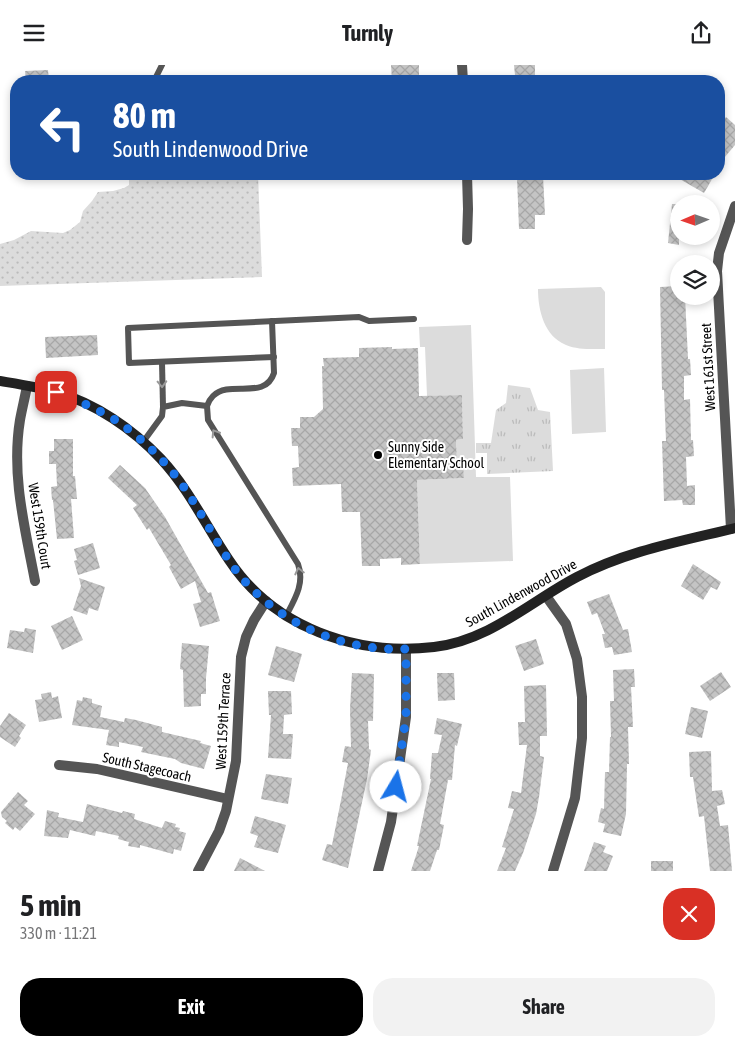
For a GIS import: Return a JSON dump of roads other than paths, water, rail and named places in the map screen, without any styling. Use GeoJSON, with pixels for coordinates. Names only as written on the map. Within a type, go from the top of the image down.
{"type":"FeatureCollection","features":[{"type":"Feature","properties":{"kind":"street"},"geometry":{"type":"LineString","coordinates":[[467,180],[467,240]]}},
{"type":"Feature","properties":{"kind":"street","name":"West 161st Street"},"geometry":{"type":"LineString","coordinates":[[733,528],[717,271],[719,253],[735,206]]}},
{"type":"Feature","properties":{"kind":"street","name":"South Lindenwood Drive"},"geometry":{"type":"LineString","coordinates":[[0,381],[56,392],[107,414],[162,459],[180,483],[242,578],[266,601],[286,616],[318,633],[340,641],[377,648],[406,649],[435,647],[472,637],[505,621],[578,576],[621,558],[733,528]]}},
{"type":"Feature","properties":{"kind":"street","name":"West 159th Court"},"geometry":{"type":"LineString","coordinates":[[28,386],[20,421],[17,469],[20,506],[35,581]]}},
{"type":"Feature","properties":{"kind":"street"},"geometry":{"type":"LineString","coordinates":[[546,596],[566,624],[577,659],[582,697],[582,738],[575,798],[553,871]]}},
{"type":"Feature","properties":{"kind":"street","name":"West 159th Terrace"},"geometry":{"type":"LineString","coordinates":[[198,871],[219,831],[226,811],[236,761],[241,657],[246,637],[254,619],[266,601]]}},
{"type":"Feature","properties":{"kind":"street"},"geometry":{"type":"LineString","coordinates":[[378,871],[391,822],[406,717],[406,649]]}},
{"type":"Feature","properties":{"kind":"street","name":"South Stagecoach"},"geometry":{"type":"LineString","coordinates":[[59,765],[97,769],[228,799]]}},
{"type":"Feature","properties":{"kind":"lane"},"geometry":{"type":"LineString","coordinates":[[274,357],[129,363],[128,327],[359,317],[369,321],[414,319]]}},
{"type":"Feature","properties":{"kind":"lane"},"geometry":{"type":"LineString","coordinates":[[272,321],[274,357],[274,373],[272,378],[266,385],[260,388],[221,391],[213,396],[206,406],[208,420],[302,573],[301,582],[286,616]]}},
{"type":"Feature","properties":{"kind":"lane"},"geometry":{"type":"LineString","coordinates":[[142,441],[162,416],[162,361]]}},
{"type":"Feature","properties":{"kind":"lane"},"geometry":{"type":"LineString","coordinates":[[163,407],[182,403],[206,406]]}},
{"type":"Feature","properties":{"kind":"place","name":"Sunny Side Elementary School"},"geometry":{"type":"Point","coordinates":[378,455]}}]}
